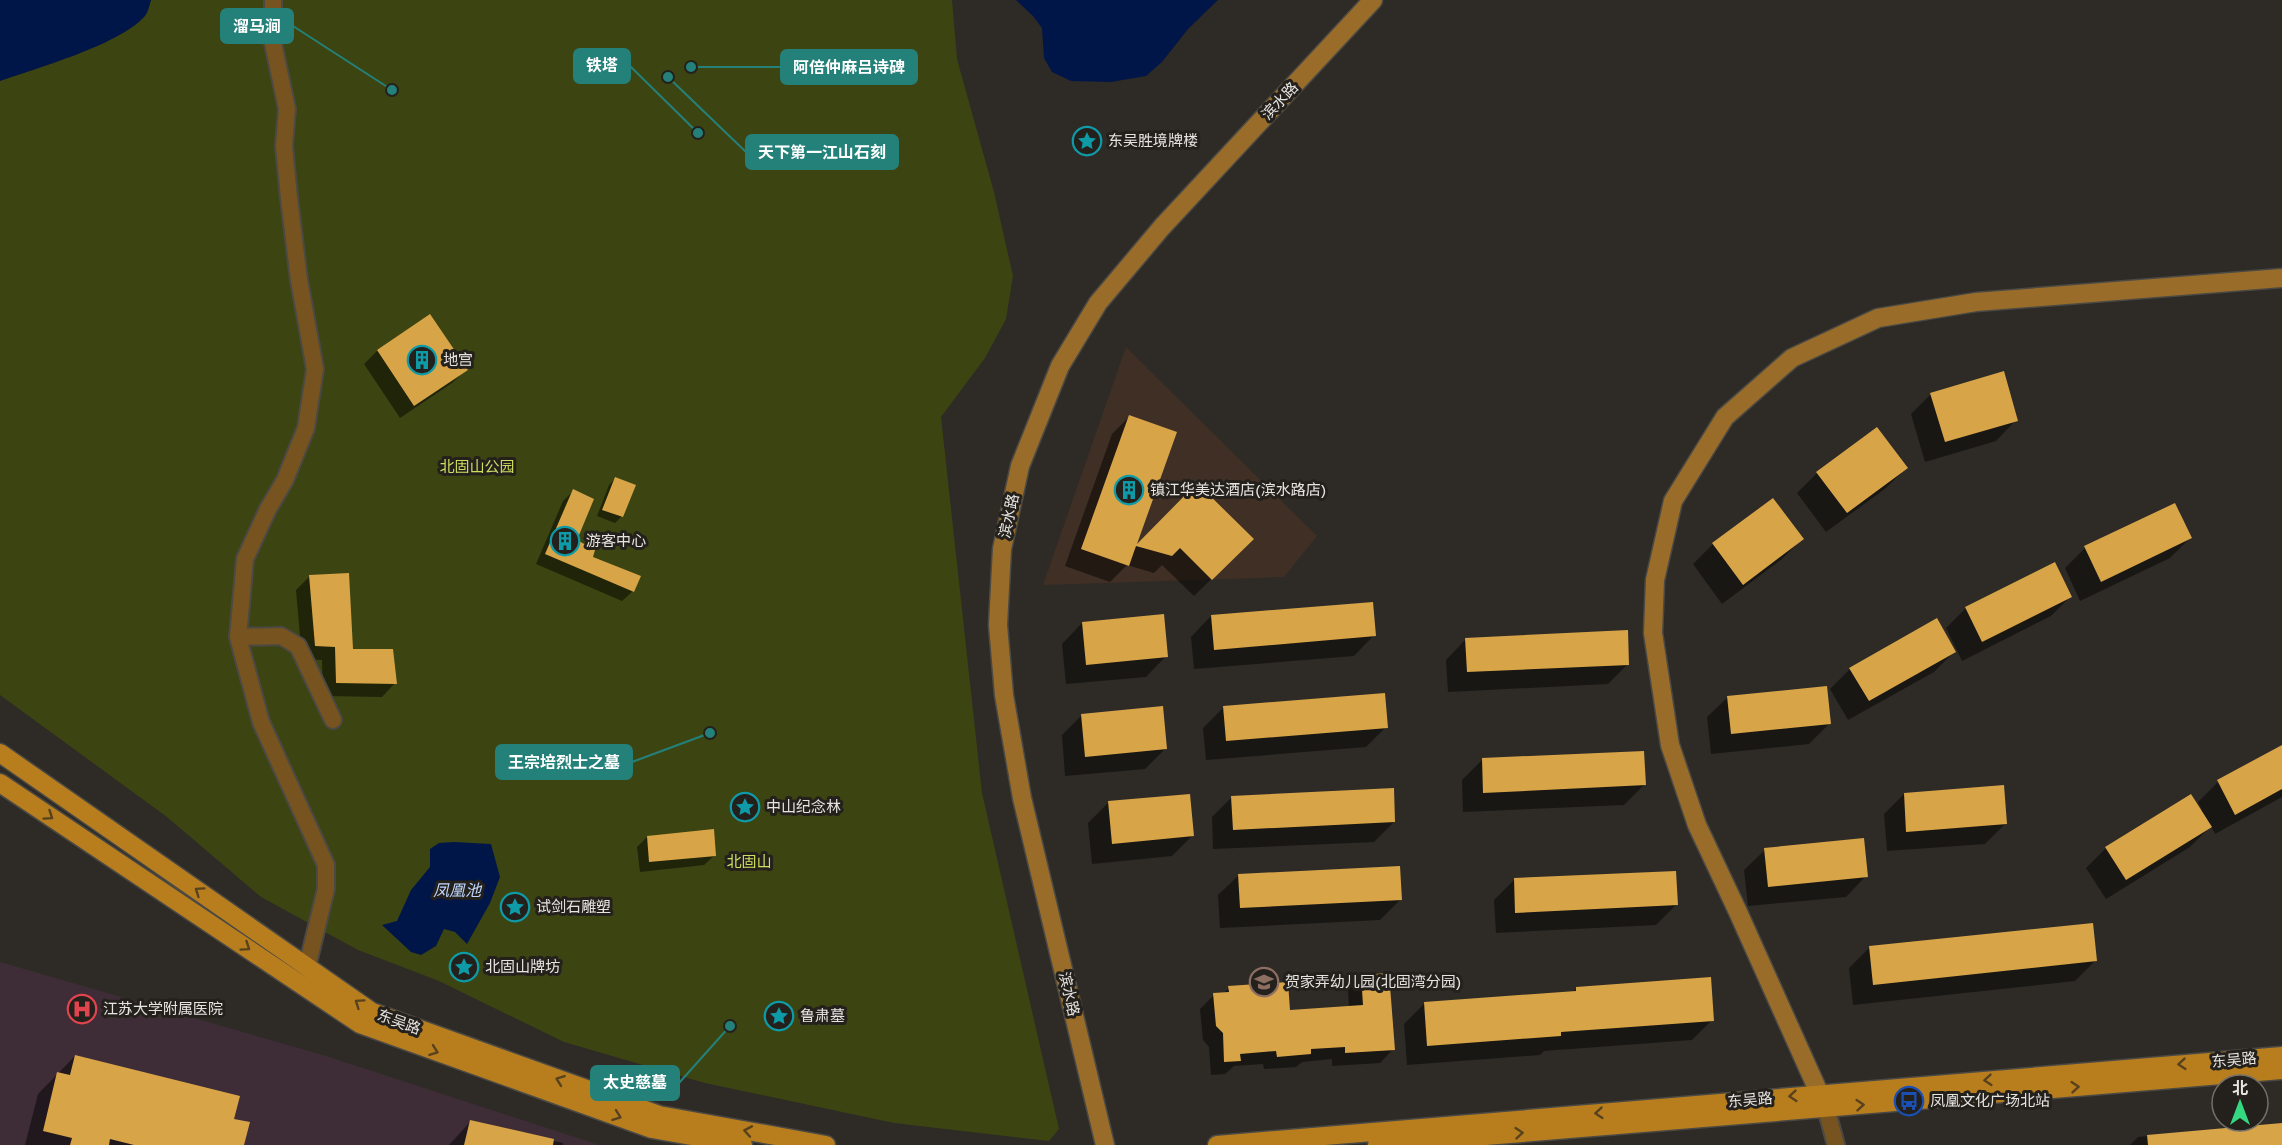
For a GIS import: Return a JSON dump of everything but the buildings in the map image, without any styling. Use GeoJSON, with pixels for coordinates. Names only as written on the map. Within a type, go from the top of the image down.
{"type":"FeatureCollection","features":[{"type":"Feature","properties":{"kind":"main road","name":"东吴路"},"geometry":{"type":"LineString","coordinates":[[0,753],[372,1012],[659,1115],[826,1145]]}},
{"type":"Feature","properties":{"kind":"main road","name":"东吴路"},"geometry":{"type":"LineString","coordinates":[[0,783],[360,1024],[652,1129],[743,1145]]}},
{"type":"Feature","properties":{"kind":"main road","name":"东吴路"},"geometry":{"type":"LineString","coordinates":[[1377,1145],[2282,1056]]}},
{"type":"Feature","properties":{"kind":"main road","name":"东吴路"},"geometry":{"type":"LineString","coordinates":[[1217,1145],[2282,1070]]}},
{"type":"Feature","properties":{"kind":"street"},"geometry":{"type":"LineString","coordinates":[[273,0],[273,43],[287,109],[284,146],[289,198],[299,280],[315,369],[306,429],[285,480],[268,509],[245,559],[238,637],[261,722],[326,865],[326,889],[307,967]]}},
{"type":"Feature","properties":{"kind":"street","name":"滨水路"},"geometry":{"type":"LineString","coordinates":[[1105,1145],[1022,798],[1004,695],[999,625],[1002,549],[1020,466],[1060,366],[1098,303],[1162,226],[1373,0]]}},
{"type":"Feature","properties":{"kind":"street"},"geometry":{"type":"LineString","coordinates":[[1836,1145],[1823,1101],[1697,825],[1670,745],[1653,633],[1655,580],[1673,501],[1725,417],[1792,358],[1878,318],[1976,302],[2282,278]]}},
{"type":"Feature","properties":{"kind":"street"},"geometry":{"type":"LineString","coordinates":[[238,637],[280,636],[298,646],[333,720]]}},
{"type":"Feature","properties":{"kind":"shaded area"},"geometry":{"type":"Polygon","coordinates":[[[1126,347],[1317,536],[1284,577],[1043,585],[1126,347]]]}},
{"type":"Feature","properties":{"kind":"shaded area","name":"江苏大学附属医院"},"geometry":{"type":"Polygon","coordinates":[[[0,962],[326,1056],[599,1145],[0,1145],[0,962]]]}},
{"type":"Feature","properties":{"kind":"green space","name":"北固山公园"},"geometry":{"type":"Polygon","coordinates":[[[151,0],[952,0],[957,59],[994,192],[1013,276],[1006,319],[985,358],[941,417],[982,793],[1059,1129],[1049,1141],[894,1123],[705,1083],[564,1042],[439,981],[358,950],[261,897],[167,817],[0,695],[0,81],[76,55],[116,37],[144,17],[151,0]]]}},
{"type":"Feature","properties":{"kind":"water"},"geometry":{"type":"Polygon","coordinates":[[[0,0],[151,0],[144,17],[116,37],[76,55],[0,81],[0,0]]]}},
{"type":"Feature","properties":{"kind":"water"},"geometry":{"type":"Polygon","coordinates":[[[1016,0],[1218,0],[1188,29],[1162,62],[1146,76],[1111,82],[1071,81],[1052,72],[1044,58],[1042,28],[1016,0]]]}},
{"type":"Feature","properties":{"kind":"water","name":"凤凰池"},"geometry":{"type":"Polygon","coordinates":[[[439,843],[491,844],[500,877],[490,903],[467,944],[455,932],[444,929],[436,946],[421,955],[411,952],[382,925],[397,921],[411,890],[430,867],[430,849],[439,843]]]}},
{"type":"Feature","properties":{"kind":"place","name":"阿倍仲麻吕诗碑"},"geometry":{"type":"Point","coordinates":[691,67]}},
{"type":"Feature","properties":{"kind":"place","name":"天下第一江山石刻"},"geometry":{"type":"Point","coordinates":[668,77]}},
{"type":"Feature","properties":{"kind":"place","name":"溜马涧"},"geometry":{"type":"Point","coordinates":[392,90]}},
{"type":"Feature","properties":{"kind":"place","name":"铁塔"},"geometry":{"type":"Point","coordinates":[698,133]}},
{"type":"Feature","properties":{"kind":"place","name":"东吴胜境牌楼"},"geometry":{"type":"Point","coordinates":[1087,141]}},
{"type":"Feature","properties":{"kind":"place","name":"地宫"},"geometry":{"type":"Point","coordinates":[422,360]}},
{"type":"Feature","properties":{"kind":"place","name":"镇江华美达酒店(滨水路店)"},"geometry":{"type":"Point","coordinates":[1129,490]}},
{"type":"Feature","properties":{"kind":"place","name":"游客中心"},"geometry":{"type":"Point","coordinates":[565,541]}},
{"type":"Feature","properties":{"kind":"place","name":"王宗培烈士之墓"},"geometry":{"type":"Point","coordinates":[710,733]}},
{"type":"Feature","properties":{"kind":"place","name":"中山纪念林"},"geometry":{"type":"Point","coordinates":[745,807]}},
{"type":"Feature","properties":{"kind":"place","name":"试剑石雕塑"},"geometry":{"type":"Point","coordinates":[515,907]}},
{"type":"Feature","properties":{"kind":"place","name":"北固山牌坊"},"geometry":{"type":"Point","coordinates":[464,967]}},
{"type":"Feature","properties":{"kind":"place","name":"贺家弄幼儿园(北固湾分园)"},"geometry":{"type":"Point","coordinates":[1264,982]}},
{"type":"Feature","properties":{"kind":"place","name":"江苏大学附属医院"},"geometry":{"type":"Point","coordinates":[82,1009]}},
{"type":"Feature","properties":{"kind":"place","name":"鲁肃墓"},"geometry":{"type":"Point","coordinates":[779,1016]}},
{"type":"Feature","properties":{"kind":"place","name":"太史慈墓"},"geometry":{"type":"Point","coordinates":[730,1026]}},
{"type":"Feature","properties":{"kind":"place","name":"凤凰文化广场北站"},"geometry":{"type":"Point","coordinates":[1909,1101]}},
{"type":"Feature","properties":{"kind":"park label","name":"北固山"},"geometry":{"type":"Point","coordinates":[749,862]}}]}
